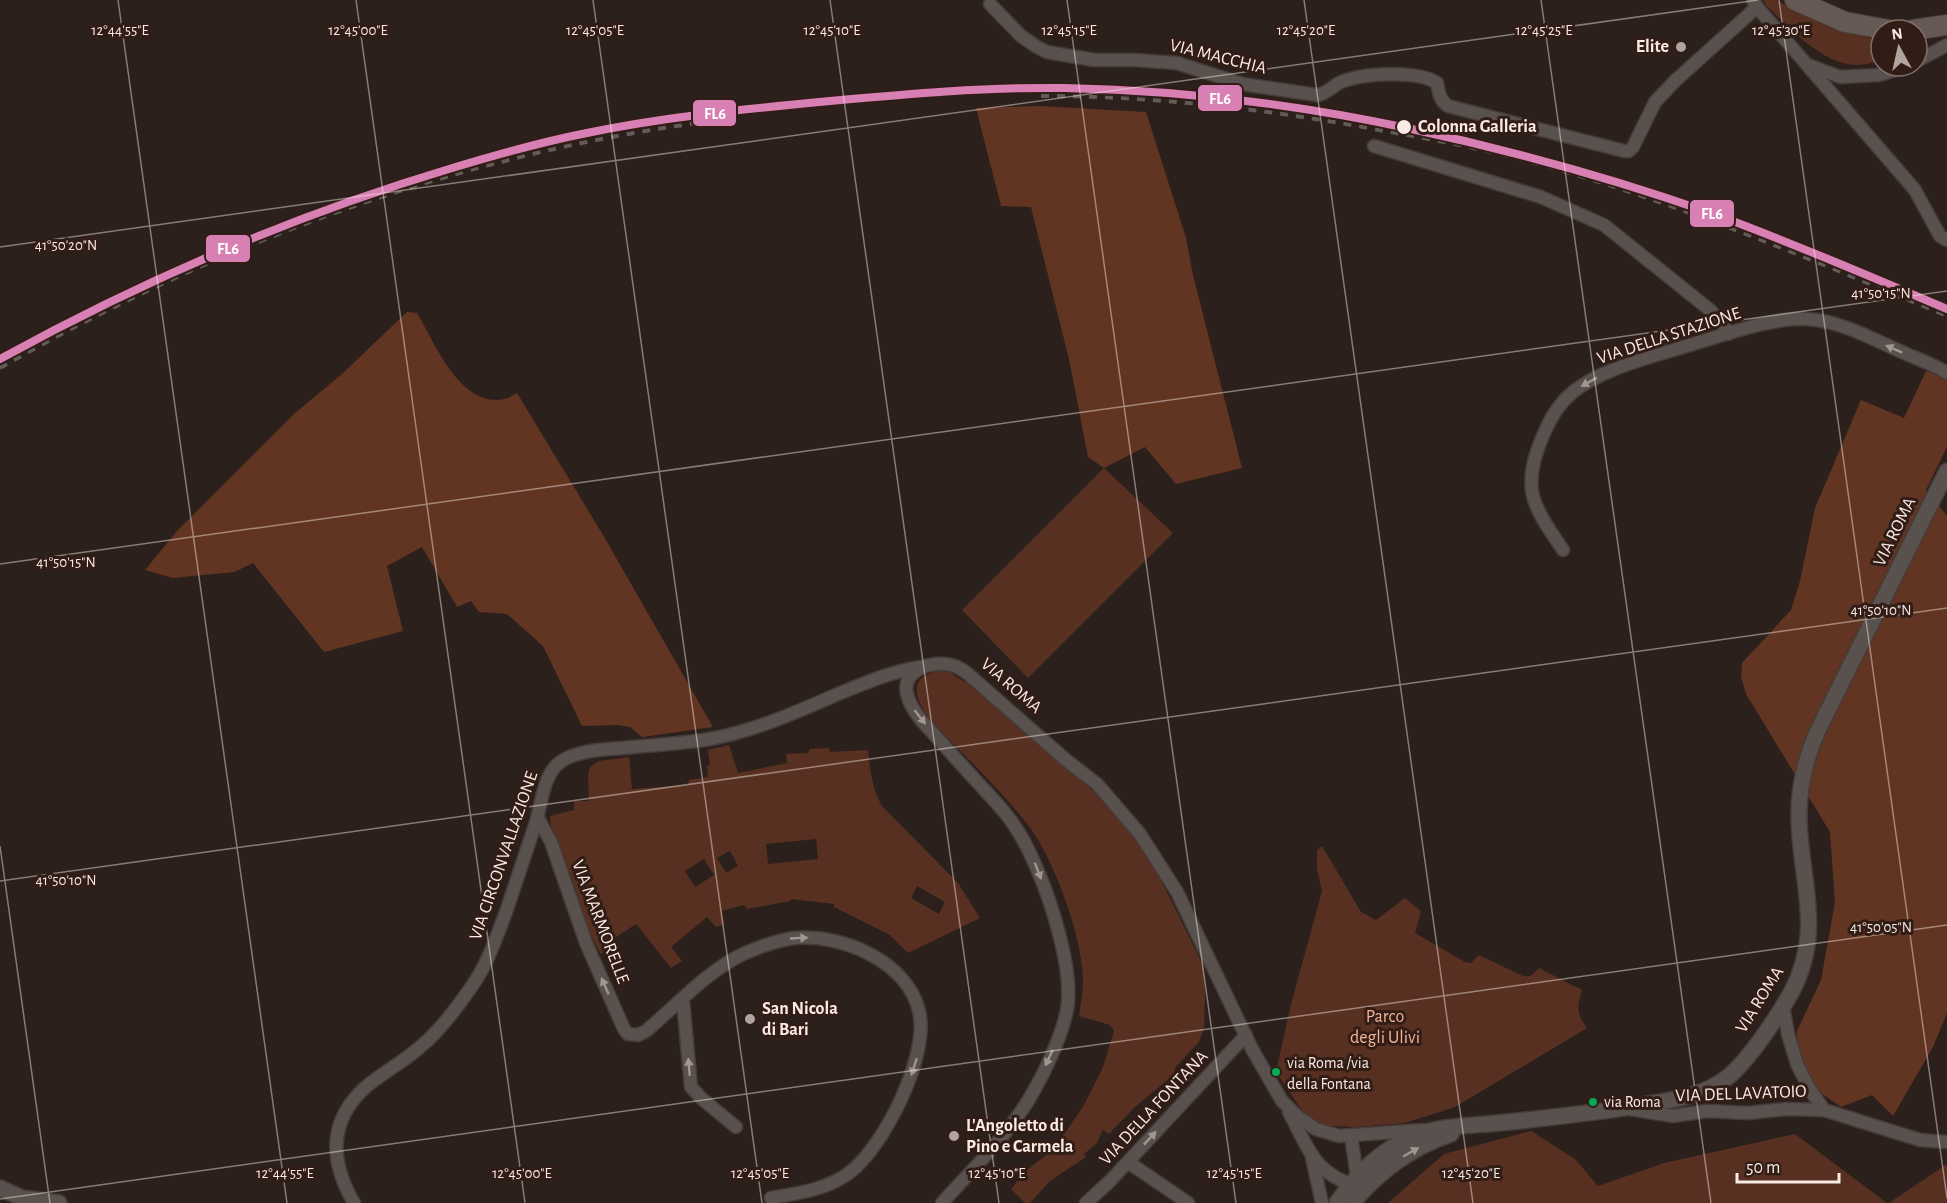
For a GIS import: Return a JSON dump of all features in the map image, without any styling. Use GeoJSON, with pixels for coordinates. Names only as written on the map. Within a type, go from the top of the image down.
{"type":"FeatureCollection","features":[{"type":"Feature","properties":{"kind":"main road"},"geometry":{"type":"LineString","coordinates":[[1795,0],[1845,22],[1869,26]]}},
{"type":"Feature","properties":{"kind":"main road"},"geometry":{"type":"LineString","coordinates":[[1929,28],[1947,26]]}},
{"type":"Feature","properties":{"kind":"street","name":"VIA MACCHIA"},"geometry":{"type":"LineString","coordinates":[[990,4],[1021,36],[1047,52],[1094,60],[1177,63],[1242,84],[1317,95],[1323,94],[1344,81],[1361,77],[1420,76],[1437,83],[1440,98],[1448,106],[1629,151],[1655,102],[1755,3]]}},
{"type":"Feature","properties":{"kind":"street"},"geometry":{"type":"LineString","coordinates":[[1755,3],[1916,190],[1940,236],[1947,240]]}},
{"type":"Feature","properties":{"kind":"street"},"geometry":{"type":"LineString","coordinates":[[1929,55],[1947,45]]}},
{"type":"Feature","properties":{"kind":"street"},"geometry":{"type":"LineString","coordinates":[[1807,65],[1840,77],[1869,76]]}},
{"type":"Feature","properties":{"kind":"street"},"geometry":{"type":"LineString","coordinates":[[1374,146],[1541,197],[1604,225],[1710,310],[1724,325],[1728,334]]}},
{"type":"Feature","properties":{"kind":"street","name":"VIA DELLA STAZIONE"},"geometry":{"type":"LineString","coordinates":[[1563,550],[1534,504],[1531,474],[1546,428],[1563,402],[1587,382],[1644,359],[1728,334],[1771,323],[1806,318],[1835,323],[1947,373]]}},
{"type":"Feature","properties":{"kind":"street","name":"VIA ROMA"},"geometry":{"type":"LineString","coordinates":[[920,668],[929,664],[945,664],[954,665],[963,670],[1097,784],[1119,809],[1146,843],[1177,891],[1246,1035],[1282,1101],[1311,1127],[1332,1134],[1351,1136],[1439,1129],[1623,1108],[1685,1097],[1703,1091],[1723,1080],[1740,1066],[1783,1006],[1800,971],[1809,931],[1808,891],[1799,816],[1800,789],[1805,762],[1821,724],[1947,471]]}},
{"type":"Feature","properties":{"kind":"street"},"geometry":{"type":"LineString","coordinates":[[920,668],[910,677],[906,688],[913,709],[1007,816],[1035,860],[1052,911],[1064,961],[1068,991],[1062,1028],[1026,1104],[942,1203]]}},
{"type":"Feature","properties":{"kind":"street","name":"VIA CIRCONVALLAZIONE"},"geometry":{"type":"LineString","coordinates":[[354,1203],[342,1181],[337,1162],[337,1137],[343,1114],[367,1086],[427,1042],[455,1010],[477,979],[495,943],[538,818],[550,774],[558,764],[571,756],[603,750],[709,739],[738,733],[788,715],[880,676],[920,668]]}},
{"type":"Feature","properties":{"kind":"street","name":"VIA MARMORELLE"},"geometry":{"type":"LineString","coordinates":[[538,818],[554,849],[586,944],[624,1029],[628,1034],[633,1035],[646,1031],[683,1000]]}},
{"type":"Feature","properties":{"kind":"street"},"geometry":{"type":"LineString","coordinates":[[736,1127],[691,1087],[683,1000],[720,968],[743,954],[769,944],[795,938],[818,939],[843,943],[874,957],[895,973],[910,990],[919,1010],[921,1040],[909,1082],[895,1112],[864,1159],[848,1174],[825,1186],[774,1200]]}},
{"type":"Feature","properties":{"kind":"street"},"geometry":{"type":"LineString","coordinates":[[1783,1006],[1797,1064],[1824,1110]]}},
{"type":"Feature","properties":{"kind":"street","name":"VIA DELLA FONTANA"},"geometry":{"type":"LineString","coordinates":[[1086,1203],[1128,1162],[1246,1035]]}},
{"type":"Feature","properties":{"kind":"street"},"geometry":{"type":"LineString","coordinates":[[1282,1101],[1311,1154],[1328,1174],[1358,1183],[1424,1144],[1457,1132],[1491,1124]]}},
{"type":"Feature","properties":{"kind":"street","name":"VIA DEL LAVATOIO"},"geometry":{"type":"LineString","coordinates":[[1623,1108],[1673,1116],[1707,1111],[1748,1113],[1786,1109],[1824,1110],[1920,1140],[1947,1142]]}},
{"type":"Feature","properties":{"kind":"street","name":"VIA ROMA"},"geometry":{"type":"LineString","coordinates":[[1337,1203],[1358,1183],[1380,1156],[1417,1135],[1439,1129]]}},
{"type":"Feature","properties":{"kind":"street"},"geometry":{"type":"LineString","coordinates":[[1351,1136],[1358,1183],[1352,1203]]}},
{"type":"Feature","properties":{"kind":"street"},"geometry":{"type":"LineString","coordinates":[[1311,1154],[1322,1203]]}},
{"type":"Feature","properties":{"kind":"street"},"geometry":{"type":"LineString","coordinates":[[1128,1162],[1188,1203]]}},
{"type":"Feature","properties":{"kind":"street"},"geometry":{"type":"LineString","coordinates":[[0,1188],[22,1198],[59,1203]]}},
{"type":"Feature","properties":{"kind":"green space"},"geometry":{"type":"Polygon","coordinates":[[[1763,0],[1777,0],[1824,25],[1869,38],[1869,63],[1857,65],[1844,63],[1819,52],[1763,0]]]}},
{"type":"Feature","properties":{"kind":"green space"},"geometry":{"type":"Polygon","coordinates":[[[1104,468],[1173,533],[1028,678],[962,610],[1104,468]]]}},
{"type":"Feature","properties":{"kind":"green space"},"geometry":{"type":"Polygon","coordinates":[[[948,671],[969,685],[1093,791],[1135,838],[1149,858],[1203,965],[1204,1028],[1199,1042],[1174,1069],[1176,1073],[1135,1107],[1109,1134],[1103,1130],[1097,1143],[1084,1154],[1086,1157],[1050,1181],[1030,1203],[1025,1203],[1011,1189],[1027,1170],[1054,1149],[1084,1105],[1103,1067],[1114,1031],[1110,1025],[1079,1016],[1083,979],[1078,942],[1057,877],[1038,840],[1005,798],[931,721],[921,706],[917,691],[918,684],[928,674],[948,671]]]}},
{"type":"Feature","properties":{"kind":"green space"},"geometry":{"type":"Polygon","coordinates":[[[729,745],[738,773],[787,763],[786,754],[808,753],[810,749],[829,748],[830,752],[868,750],[874,786],[882,806],[958,883],[980,918],[908,953],[890,935],[834,907],[834,904],[791,899],[791,901],[747,909],[744,905],[722,911],[724,924],[716,927],[707,917],[671,947],[682,961],[671,968],[636,924],[604,945],[608,950],[601,954],[556,841],[550,816],[574,810],[574,801],[589,801],[590,767],[599,761],[629,757],[632,789],[688,785],[689,780],[708,777],[707,766],[710,765],[708,750],[729,745]],[[816,839],[766,844],[768,864],[818,859],[816,839]],[[730,851],[717,858],[726,873],[738,866],[730,851]],[[704,859],[685,871],[695,887],[714,875],[704,859]],[[917,886],[911,898],[939,914],[945,902],[917,886]]]}},
{"type":"Feature","properties":{"kind":"green space","name":"Parco degli Ulivi"},"geometry":{"type":"Polygon","coordinates":[[[1322,846],[1361,912],[1376,920],[1405,898],[1421,911],[1415,933],[1465,962],[1471,963],[1479,955],[1523,976],[1531,976],[1539,968],[1582,990],[1579,1010],[1587,1028],[1455,1107],[1405,1123],[1356,1127],[1328,1126],[1307,1118],[1276,1072],[1291,1004],[1322,891],[1317,869],[1317,850],[1322,846]]]}},
{"type":"Feature","properties":{"kind":"green space"},"geometry":{"type":"Polygon","coordinates":[[[1531,1131],[1575,1159],[1598,1186],[1664,1163],[1795,1134],[1887,1203],[1388,1203],[1444,1154],[1531,1131]]]}},
{"type":"Feature","properties":{"kind":"green space"},"geometry":{"type":"Polygon","coordinates":[[[1947,1164],[1947,1203],[1889,1203],[1947,1164]]]}},
{"type":"Feature","properties":{"kind":"shaded area"},"geometry":{"type":"Polygon","coordinates":[[[1040,106],[1146,112],[1186,238],[1193,275],[1242,468],[1176,484],[1145,447],[1104,468],[1088,457],[1069,359],[1031,207],[1001,206],[976,108],[1040,106]]]}},
{"type":"Feature","properties":{"kind":"shaded area"},"geometry":{"type":"Polygon","coordinates":[[[407,312],[417,313],[451,371],[474,394],[488,399],[504,399],[517,393],[603,535],[713,727],[642,737],[630,727],[582,726],[543,646],[507,614],[479,612],[471,601],[457,607],[422,547],[387,566],[403,631],[324,652],[253,563],[234,572],[173,578],[145,570],[177,531],[295,413],[342,374],[407,312]]]}},
{"type":"Feature","properties":{"kind":"shaded area"},"geometry":{"type":"Polygon","coordinates":[[[1926,371],[1947,378],[1947,447],[1926,490],[1947,516],[1947,1013],[1933,1047],[1893,1116],[1872,1095],[1841,1107],[1811,1086],[1796,1048],[1797,1031],[1821,980],[1835,902],[1830,832],[1746,694],[1741,677],[1742,663],[1791,610],[1800,581],[1815,508],[1861,400],[1904,418],[1926,371]]]}},
{"type":"Feature","properties":{"kind":"railway"},"geometry":{"type":"LineString","coordinates":[[1041,96],[1126,98],[1253,110],[1436,140],[1493,152],[1637,194],[1793,253],[1947,316]]}},
{"type":"Feature","properties":{"kind":"railway"},"geometry":{"type":"LineString","coordinates":[[0,368],[165,283],[250,245],[337,212],[425,183],[515,158],[606,138],[697,123]]}},
{"type":"Feature","properties":{"kind":"transit line","name":"FL6"},"geometry":{"type":"LineString","coordinates":[[0,359],[164,277],[276,229],[391,187],[513,150],[640,123],[703,114],[888,96],[1005,89],[1107,89],[1193,95],[1279,105],[1365,119],[1446,137],[1522,155],[1674,200],[1800,247],[1947,309]]}},
{"type":"Feature","properties":{"kind":"place","name":"Elite"},"geometry":{"type":"Point","coordinates":[1681,47]}},
{"type":"Feature","properties":{"kind":"place","name":"Colonna Galleria"},"geometry":{"type":"Point","coordinates":[1404,127]}},
{"type":"Feature","properties":{"kind":"place","name":"San Nicola di Bari"},"geometry":{"type":"Point","coordinates":[750,1019]}},
{"type":"Feature","properties":{"kind":"place","name":"via Roma /via della Fontana"},"geometry":{"type":"Point","coordinates":[1276,1072]}},
{"type":"Feature","properties":{"kind":"place","name":"via Roma"},"geometry":{"type":"Point","coordinates":[1593,1102]}},
{"type":"Feature","properties":{"kind":"place","name":"L'Angoletto di Pino e Carmela"},"geometry":{"type":"Point","coordinates":[954,1136]}}]}
